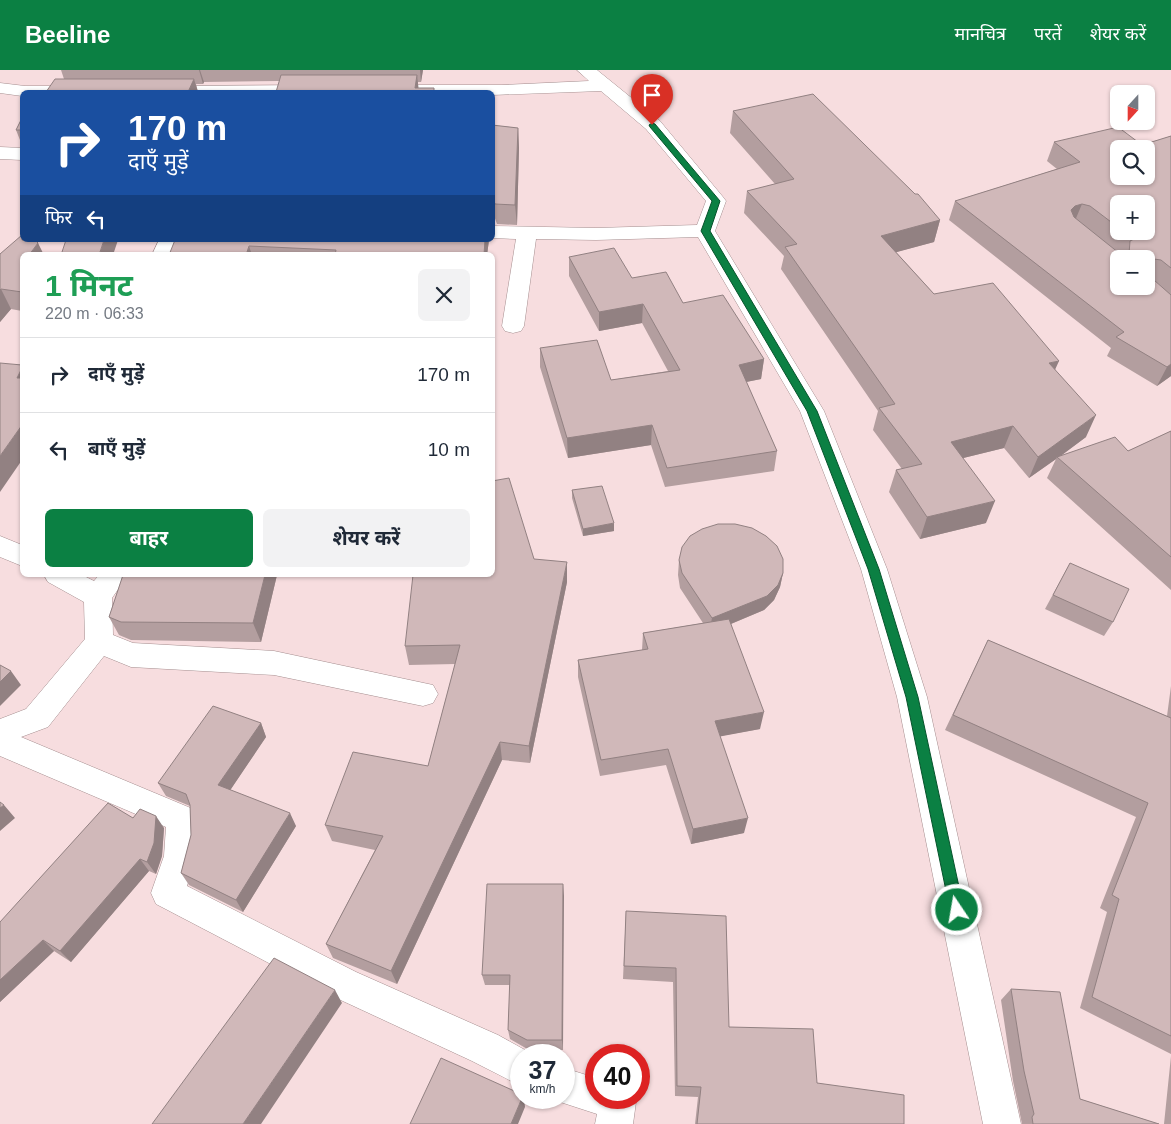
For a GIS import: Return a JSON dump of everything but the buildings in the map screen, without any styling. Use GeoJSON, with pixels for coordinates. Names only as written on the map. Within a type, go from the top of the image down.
{"type":"FeatureCollection","features":[{"type":"Feature","properties":{"kind":"street"},"geometry":{"type":"LineString","coordinates":[[0,73],[6,70]]}},
{"type":"Feature","properties":{"kind":"street"},"geometry":{"type":"LineString","coordinates":[[311,70],[306,90],[335,90]]}},
{"type":"Feature","properties":{"kind":"street"},"geometry":{"type":"LineString","coordinates":[[384,90],[502,90],[596,78],[652,125],[716,201],[706,231],[812,411],[874,569],[912,697],[1002,1124]]}},
{"type":"Feature","properties":{"kind":"street"},"geometry":{"type":"LineString","coordinates":[[0,88],[20,90]]}},
{"type":"Feature","properties":{"kind":"street"},"geometry":{"type":"LineString","coordinates":[[0,153],[20,154]]}},
{"type":"Feature","properties":{"kind":"street"},"geometry":{"type":"LineString","coordinates":[[495,232],[596,234],[706,231]]}},
{"type":"Feature","properties":{"kind":"street"},"geometry":{"type":"LineString","coordinates":[[512,326],[527,233]]}},
{"type":"Feature","properties":{"kind":"street"},"geometry":{"type":"LineString","coordinates":[[0,546],[20,555]]}},
{"type":"Feature","properties":{"kind":"street"},"geometry":{"type":"LineString","coordinates":[[0,732],[37,718],[99,642],[106,585],[68,577]]}},
{"type":"Feature","properties":{"kind":"street"},"geometry":{"type":"LineString","coordinates":[[99,642],[131,655],[274,663],[423,694]]}},
{"type":"Feature","properties":{"kind":"street"},"geometry":{"type":"LineString","coordinates":[[0,742],[182,819],[180,856],[168,893],[344,984],[485,1048],[510,1062]]}},
{"type":"Feature","properties":{"kind":"street"},"geometry":{"type":"LineString","coordinates":[[614,1124],[616,1109]]}},
{"type":"Feature","properties":{"kind":"route"},"geometry":{"type":"LineString","coordinates":[[652,125],[716,201],[706,231],[812,411],[874,569],[912,697],[957,910]]}}]}
